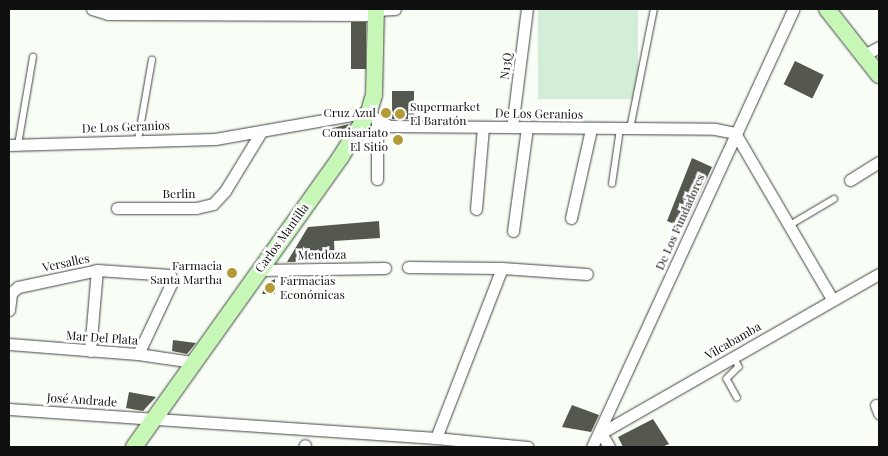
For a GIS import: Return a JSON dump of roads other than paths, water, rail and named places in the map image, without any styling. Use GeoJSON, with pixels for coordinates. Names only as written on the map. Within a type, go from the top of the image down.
{"type":"FeatureCollection","features":[{"type":"Feature","properties":{"kind":"street"},"geometry":{"type":"LineString","coordinates":[[92,9],[108,14],[176,11],[280,12],[376,11],[395,9]]}},
{"type":"Feature","properties":{"kind":"street","name":"N13Q"},"geometry":{"type":"LineString","coordinates":[[512,127],[527,9]]}},
{"type":"Feature","properties":{"kind":"street","name":"De Los Fundadores"},"geometry":{"type":"LineString","coordinates":[[592,447],[601,433],[735,133],[794,9]]}},
{"type":"Feature","properties":{"kind":"street"},"geometry":{"type":"LineString","coordinates":[[827,9],[879,75]]}},
{"type":"Feature","properties":{"kind":"street","name":"Carlos Mantilla"},"geometry":{"type":"LineString","coordinates":[[134,447],[259,270],[373,116],[376,11]]}},
{"type":"Feature","properties":{"kind":"street"},"geometry":{"type":"LineString","coordinates":[[864,55],[879,47]]}},
{"type":"Feature","properties":{"kind":"street"},"geometry":{"type":"LineString","coordinates":[[373,116],[378,179]]}},
{"type":"Feature","properties":{"kind":"street","name":"De Los Geranios"},"geometry":{"type":"LineString","coordinates":[[13,145],[215,139],[373,116],[390,126],[715,129],[735,133]]}},
{"type":"Feature","properties":{"kind":"street"},"geometry":{"type":"LineString","coordinates":[[476,209],[483,127]]}},
{"type":"Feature","properties":{"kind":"street"},"geometry":{"type":"LineString","coordinates":[[513,231],[527,128]]}},
{"type":"Feature","properties":{"kind":"street"},"geometry":{"type":"LineString","coordinates":[[572,218],[591,128]]}},
{"type":"Feature","properties":{"kind":"street","name":"Berlin"},"geometry":{"type":"LineString","coordinates":[[117,208],[196,208],[213,204],[225,191],[261,132]]}},
{"type":"Feature","properties":{"kind":"street"},"geometry":{"type":"LineString","coordinates":[[735,133],[832,299]]}},
{"type":"Feature","properties":{"kind":"street"},"geometry":{"type":"LineString","coordinates":[[850,180],[879,162]]}},
{"type":"Feature","properties":{"kind":"street"},"geometry":{"type":"LineString","coordinates":[[408,267],[502,268],[587,274]]}},
{"type":"Feature","properties":{"kind":"street","name":"Mendoza"},"geometry":{"type":"LineString","coordinates":[[259,270],[385,268]]}},
{"type":"Feature","properties":{"kind":"street"},"geometry":{"type":"LineString","coordinates":[[436,438],[502,268]]}},
{"type":"Feature","properties":{"kind":"street"},"geometry":{"type":"LineString","coordinates":[[90,351],[97,270]]}},
{"type":"Feature","properties":{"kind":"street","name":"Versalles"},"geometry":{"type":"LineString","coordinates":[[9,310],[11,293],[18,287],[97,270],[170,275],[171,284],[138,354]]}},
{"type":"Feature","properties":{"kind":"street","name":"Vilcabamba"},"geometry":{"type":"LineString","coordinates":[[601,433],[832,299],[878,278]]}},
{"type":"Feature","properties":{"kind":"street","name":"Mar Del Plata"},"geometry":{"type":"LineString","coordinates":[[9,344],[138,354],[193,362]]}},
{"type":"Feature","properties":{"kind":"street","name":"José Andrade"},"geometry":{"type":"LineString","coordinates":[[9,409],[436,438],[528,447]]}},
{"type":"Feature","properties":{"kind":"street"},"geometry":{"type":"LineString","coordinates":[[601,433],[610,447]]}},
{"type":"Feature","properties":{"kind":"lane"},"geometry":{"type":"LineString","coordinates":[[612,184],[654,9]]}},
{"type":"Feature","properties":{"kind":"lane"},"geometry":{"type":"LineString","coordinates":[[13,145],[33,57]]}},
{"type":"Feature","properties":{"kind":"lane"},"geometry":{"type":"LineString","coordinates":[[138,140],[152,60]]}},
{"type":"Feature","properties":{"kind":"lane"},"geometry":{"type":"LineString","coordinates":[[790,225],[834,199]]}},
{"type":"Feature","properties":{"kind":"lane"},"geometry":{"type":"LineString","coordinates":[[734,357],[739,367],[727,379],[737,397]]}},
{"type":"Feature","properties":{"kind":"place","name":"Cruz Azul"},"geometry":{"type":"Point","coordinates":[386,113]}},
{"type":"Feature","properties":{"kind":"place","name":"Supermarket El Baratón"},"geometry":{"type":"Point","coordinates":[400,114]}},
{"type":"Feature","properties":{"kind":"place","name":"Comisariato El Sitio"},"geometry":{"type":"Point","coordinates":[398,140]}},
{"type":"Feature","properties":{"kind":"place","name":"Farmacia Santa Martha"},"geometry":{"type":"Point","coordinates":[232,273]}},
{"type":"Feature","properties":{"kind":"place","name":"Farmacias Económicas"},"geometry":{"type":"Point","coordinates":[270,288]}}]}
